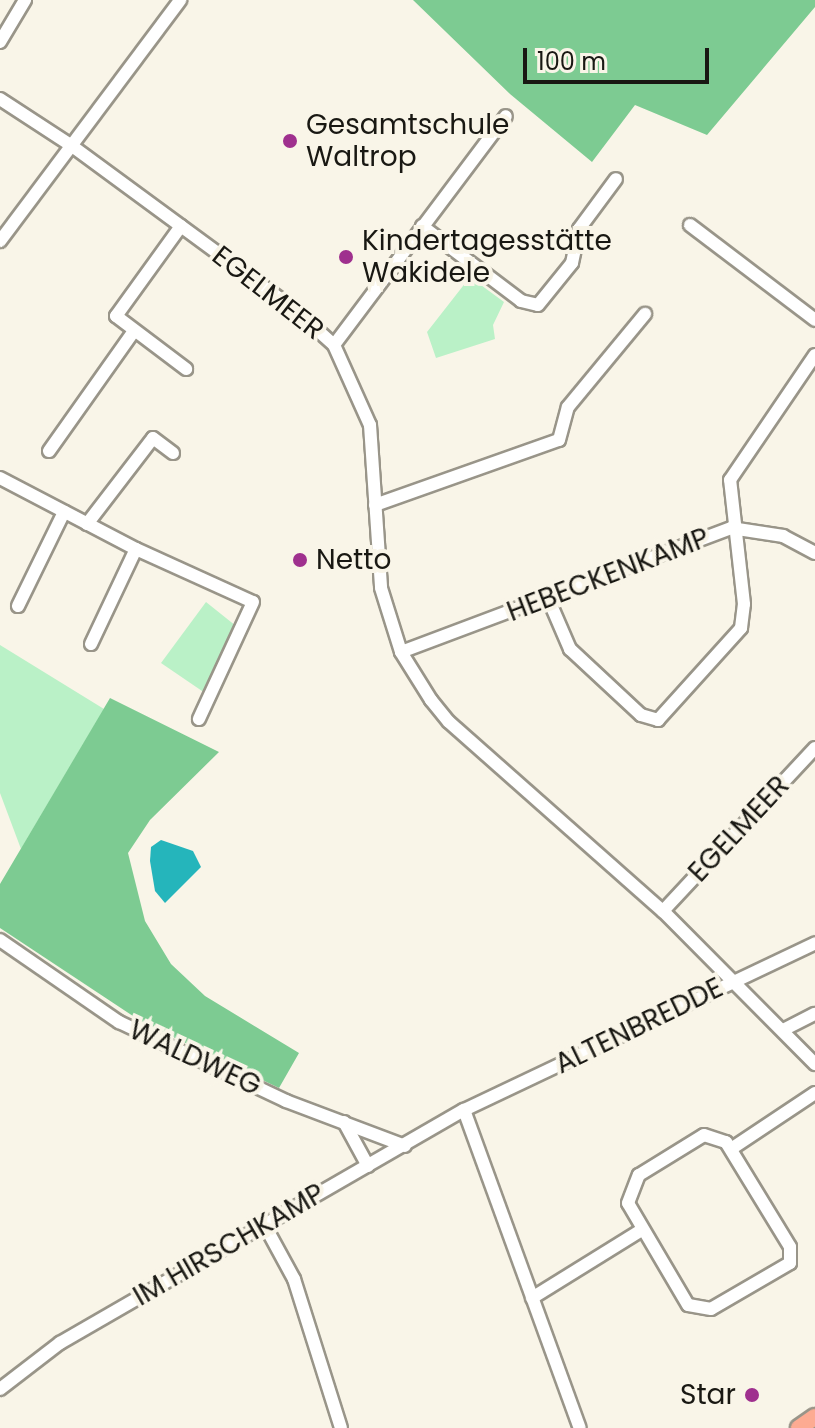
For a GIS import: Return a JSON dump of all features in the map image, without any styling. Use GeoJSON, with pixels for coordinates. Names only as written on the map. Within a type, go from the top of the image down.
{"type":"FeatureCollection","features":[{"type":"Feature","properties":{"kind":"main road"},"geometry":{"type":"LineString","coordinates":[[799,1428],[815,1417]]}},
{"type":"Feature","properties":{"kind":"street"},"geometry":{"type":"LineString","coordinates":[[0,42],[25,0]]}},
{"type":"Feature","properties":{"kind":"street"},"geometry":{"type":"LineString","coordinates":[[0,241],[180,0]]}},
{"type":"Feature","properties":{"kind":"street","name":"EGELMEER"},"geometry":{"type":"LineString","coordinates":[[0,99],[72,146],[294,309],[334,345],[370,425],[381,588],[401,652],[449,722],[663,911],[735,980],[815,1064]]}},
{"type":"Feature","properties":{"kind":"street"},"geometry":{"type":"LineString","coordinates":[[334,345],[506,116]]}},
{"type":"Feature","properties":{"kind":"street"},"geometry":{"type":"LineString","coordinates":[[422,226],[521,301],[538,305],[572,263],[579,229],[616,179]]}},
{"type":"Feature","properties":{"kind":"street"},"geometry":{"type":"LineString","coordinates":[[690,225],[815,320]]}},
{"type":"Feature","properties":{"kind":"street"},"geometry":{"type":"LineString","coordinates":[[181,226],[116,316],[186,369]]}},
{"type":"Feature","properties":{"kind":"street"},"geometry":{"type":"LineString","coordinates":[[375,505],[559,440],[568,407],[645,314]]}},
{"type":"Feature","properties":{"kind":"street"},"geometry":{"type":"LineString","coordinates":[[49,451],[134,331]]}},
{"type":"Feature","properties":{"kind":"street"},"geometry":{"type":"LineString","coordinates":[[548,598],[570,649],[641,715],[658,720],[741,628],[744,604],[731,528],[730,480],[815,355]]}},
{"type":"Feature","properties":{"kind":"street"},"geometry":{"type":"LineString","coordinates":[[87,524],[153,438],[173,453]]}},
{"type":"Feature","properties":{"kind":"street"},"geometry":{"type":"LineString","coordinates":[[0,478],[136,549],[253,602],[199,719]]}},
{"type":"Feature","properties":{"kind":"street"},"geometry":{"type":"LineString","coordinates":[[18,606],[64,512]]}},
{"type":"Feature","properties":{"kind":"street","name":"HEBECKENKAMP"},"geometry":{"type":"LineString","coordinates":[[401,652],[731,528],[783,536],[815,553]]}},
{"type":"Feature","properties":{"kind":"street"},"geometry":{"type":"LineString","coordinates":[[91,644],[136,549]]}},
{"type":"Feature","properties":{"kind":"street","name":"EGELMEER"},"geometry":{"type":"LineString","coordinates":[[663,911],[815,748]]}},
{"type":"Feature","properties":{"kind":"street","name":"WALDWEG"},"geometry":{"type":"LineString","coordinates":[[0,940],[119,1022],[286,1101],[405,1146]]}},
{"type":"Feature","properties":{"kind":"street","name":"ALTENBREDDE"},"geometry":{"type":"LineString","coordinates":[[464,1110],[815,943]]}},
{"type":"Feature","properties":{"kind":"street"},"geometry":{"type":"LineString","coordinates":[[783,1030],[815,1014]]}},
{"type":"Feature","properties":{"kind":"street"},"geometry":{"type":"LineString","coordinates":[[731,1149],[815,1093]]}},
{"type":"Feature","properties":{"kind":"street"},"geometry":{"type":"LineString","coordinates":[[464,1110],[580,1428]]}},
{"type":"Feature","properties":{"kind":"street","name":"IM HIRSCHKAMP"},"geometry":{"type":"LineString","coordinates":[[0,1389],[60,1343],[464,1110]]}},
{"type":"Feature","properties":{"kind":"street"},"geometry":{"type":"LineString","coordinates":[[344,1122],[368,1166]]}},
{"type":"Feature","properties":{"kind":"street"},"geometry":{"type":"LineString","coordinates":[[704,1135],[726,1142],[731,1149],[790,1247],[790,1263],[711,1309],[688,1305],[640,1231],[628,1203],[639,1175],[704,1135]]}},
{"type":"Feature","properties":{"kind":"street"},"geometry":{"type":"LineString","coordinates":[[264,1224],[294,1279],[341,1428]]}},
{"type":"Feature","properties":{"kind":"street"},"geometry":{"type":"LineString","coordinates":[[532,1298],[640,1231]]}},
{"type":"Feature","properties":{"kind":"green space"},"geometry":{"type":"Polygon","coordinates":[[[413,0],[815,0],[815,7],[707,135],[635,105],[592,162],[510,94],[413,0]]]}},
{"type":"Feature","properties":{"kind":"green space"},"geometry":{"type":"Polygon","coordinates":[[[470,277],[504,302],[493,325],[495,339],[436,358],[427,332],[470,277]]]}},
{"type":"Feature","properties":{"kind":"green space"},"geometry":{"type":"Polygon","coordinates":[[[206,602],[236,626],[205,693],[161,663],[206,602]]]}},
{"type":"Feature","properties":{"kind":"green space"},"geometry":{"type":"Polygon","coordinates":[[[0,645],[104,709],[21,849],[0,793],[0,645]]]}},
{"type":"Feature","properties":{"kind":"green space"},"geometry":{"type":"Polygon","coordinates":[[[110,698],[219,752],[150,820],[128,853],[145,921],[171,964],[205,996],[299,1053],[279,1088],[142,1022],[0,928],[0,884],[110,698]]]}},
{"type":"Feature","properties":{"kind":"water"},"geometry":{"type":"Polygon","coordinates":[[[161,840],[193,851],[201,867],[165,903],[155,891],[150,861],[151,847],[161,840]]]}},
{"type":"Feature","properties":{"kind":"place","name":"Gesamtschule Waltrop"},"geometry":{"type":"Point","coordinates":[290,141]}},
{"type":"Feature","properties":{"kind":"place","name":"Kindertagesstätte Wakidele"},"geometry":{"type":"Point","coordinates":[346,257]}},
{"type":"Feature","properties":{"kind":"place","name":"Netto"},"geometry":{"type":"Point","coordinates":[300,560]}},
{"type":"Feature","properties":{"kind":"place","name":"Star"},"geometry":{"type":"Point","coordinates":[752,1395]}}]}
